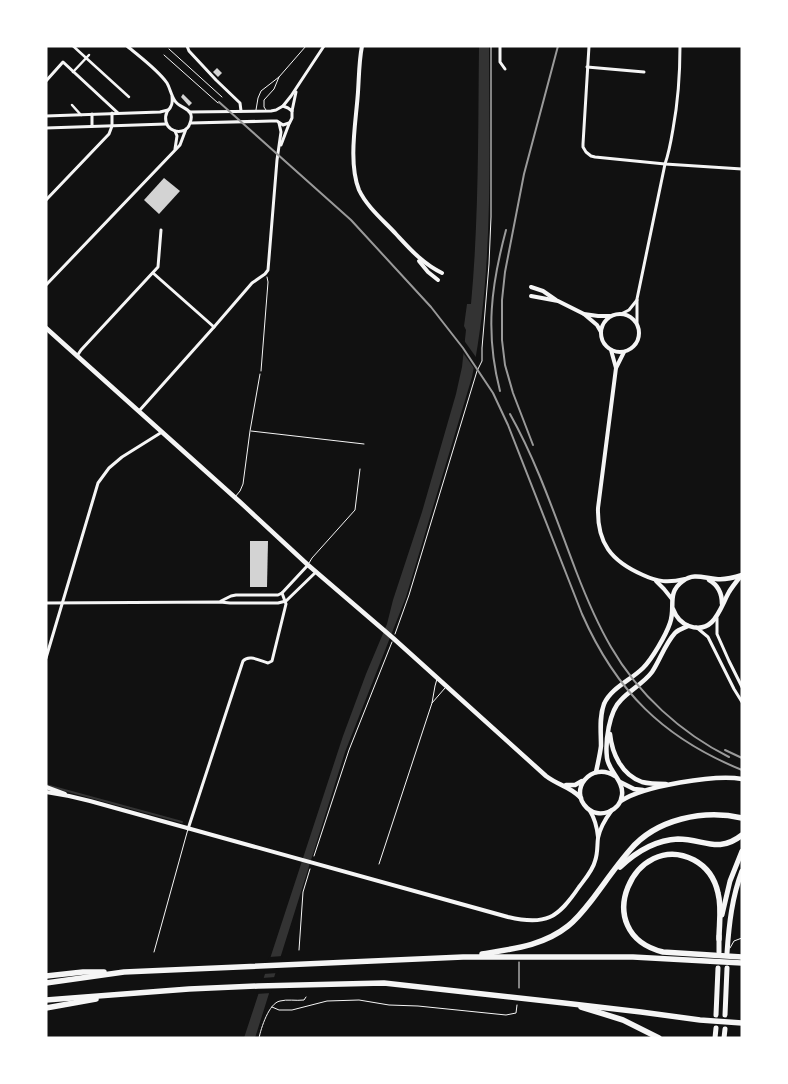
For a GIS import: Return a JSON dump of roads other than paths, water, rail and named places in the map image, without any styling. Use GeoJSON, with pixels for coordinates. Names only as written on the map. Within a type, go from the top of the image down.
{"type":"FeatureCollection","features":[{"type":"Feature","properties":{"kind":"highway"},"geometry":{"type":"LineString","coordinates":[[463,957],[525,947],[556,934],[575,919],[610,877],[630,849],[651,832],[688,817],[720,815],[740,817]]}},
{"type":"Feature","properties":{"kind":"highway"},"geometry":{"type":"LineString","coordinates":[[610,877],[634,855],[658,843],[681,839],[722,844],[735,840],[742,835]]}},
{"type":"Feature","properties":{"kind":"highway"},"geometry":{"type":"LineString","coordinates":[[719,939],[722,912],[730,881],[742,851]]}},
{"type":"Feature","properties":{"kind":"highway"},"geometry":{"type":"LineString","coordinates":[[712,958],[660,951],[644,945],[635,938],[627,924],[624,899],[627,889],[637,872],[653,859],[668,855],[686,857],[703,866],[713,879],[719,896],[719,952]]}},
{"type":"Feature","properties":{"kind":"highway"},"geometry":{"type":"LineString","coordinates":[[728,953],[733,900],[742,871]]}},
{"type":"Feature","properties":{"kind":"highway"},"geometry":{"type":"LineString","coordinates":[[46,976],[83,972],[124,972],[463,957],[739,959]]}},
{"type":"Feature","properties":{"kind":"highway"},"geometry":{"type":"LineString","coordinates":[[716,1015],[718,968]]}},
{"type":"Feature","properties":{"kind":"highway"},"geometry":{"type":"LineString","coordinates":[[725,1015],[727,968]]}},
{"type":"Feature","properties":{"kind":"highway"},"geometry":{"type":"LineString","coordinates":[[46,983],[124,972]]}},
{"type":"Feature","properties":{"kind":"highway"},"geometry":{"type":"LineString","coordinates":[[46,1000],[258,986],[384,984],[564,1003],[707,1021],[742,1023]]}},
{"type":"Feature","properties":{"kind":"highway"},"geometry":{"type":"LineString","coordinates":[[46,1006],[138,993]]}},
{"type":"Feature","properties":{"kind":"highway"},"geometry":{"type":"LineString","coordinates":[[564,1003],[624,1020],[660,1038]]}},
{"type":"Feature","properties":{"kind":"highway"},"geometry":{"type":"LineString","coordinates":[[715,1038],[716,1028]]}},
{"type":"Feature","properties":{"kind":"highway"},"geometry":{"type":"LineString","coordinates":[[724,1029],[724,1038]]}},
{"type":"Feature","properties":{"kind":"main road"},"geometry":{"type":"LineString","coordinates":[[46,328],[308,565],[394,638],[546,776],[554,782],[576,792],[588,809],[604,813],[612,810],[627,797],[647,790],[720,778],[742,779]]}},
{"type":"Feature","properties":{"kind":"main road"},"geometry":{"type":"LineString","coordinates":[[596,772],[601,747],[601,720],[604,706],[610,695],[649,660],[670,623],[672,599],[676,587],[686,579],[695,576],[725,579],[742,575]]}},
{"type":"Feature","properties":{"kind":"main road"},"geometry":{"type":"LineString","coordinates":[[672,606],[678,618],[688,626],[706,626],[716,618],[730,590],[742,575]]}},
{"type":"Feature","properties":{"kind":"main road"},"geometry":{"type":"LineString","coordinates":[[705,578],[713,582],[719,590],[722,599],[721,608]]}},
{"type":"Feature","properties":{"kind":"main road"},"geometry":{"type":"LineString","coordinates":[[614,776],[607,758],[608,738],[613,712],[619,701],[649,676],[675,633],[688,626]]}},
{"type":"Feature","properties":{"kind":"main road"},"geometry":{"type":"LineString","coordinates":[[610,723],[610,735],[614,753],[618,761],[630,774],[644,782],[673,785]]}},
{"type":"Feature","properties":{"kind":"main road"},"geometry":{"type":"LineString","coordinates":[[565,786],[575,785],[596,772],[605,771],[620,782],[634,788],[647,790]]}},
{"type":"Feature","properties":{"kind":"main road"},"geometry":{"type":"LineString","coordinates":[[581,798],[580,790],[585,779]]}},
{"type":"Feature","properties":{"kind":"main road"},"geometry":{"type":"LineString","coordinates":[[620,782],[622,792],[620,802]]}},
{"type":"Feature","properties":{"kind":"street"},"geometry":{"type":"LineString","coordinates":[[73,46],[87,56],[129,96]]}},
{"type":"Feature","properties":{"kind":"street"},"geometry":{"type":"LineString","coordinates":[[46,128],[166,124],[175,131],[181,131],[190,124],[191,117],[189,112],[179,106],[174,100],[162,76],[128,46]]}},
{"type":"Feature","properties":{"kind":"street"},"geometry":{"type":"LineString","coordinates":[[187,46],[189,51],[240,103],[241,111]]}},
{"type":"Feature","properties":{"kind":"street"},"geometry":{"type":"LineString","coordinates":[[189,112],[276,110],[283,106],[324,46]]}},
{"type":"Feature","properties":{"kind":"street"},"geometry":{"type":"LineString","coordinates":[[500,46],[500,62],[505,69]]}},
{"type":"Feature","properties":{"kind":"street"},"geometry":{"type":"LineString","coordinates":[[589,46],[583,146],[588,154],[595,157],[664,164],[742,169]]}},
{"type":"Feature","properties":{"kind":"street"},"geometry":{"type":"LineString","coordinates":[[531,296],[558,302],[584,314],[597,325],[601,332],[602,340],[611,350],[624,352],[632,348],[638,340],[637,299],[676,112],[680,46]]}},
{"type":"Feature","properties":{"kind":"street"},"geometry":{"type":"LineString","coordinates":[[361,47],[354,147],[355,176],[360,191],[366,202],[417,257],[442,273]]}},
{"type":"Feature","properties":{"kind":"street"},"geometry":{"type":"LineString","coordinates":[[73,72],[87,56]]}},
{"type":"Feature","properties":{"kind":"street"},"geometry":{"type":"LineString","coordinates":[[46,81],[63,62],[87,87],[118,113]]}},
{"type":"Feature","properties":{"kind":"street"},"geometry":{"type":"LineString","coordinates":[[587,67],[644,72]]}},
{"type":"Feature","properties":{"kind":"street"},"geometry":{"type":"LineString","coordinates":[[279,148],[292,118],[298,86]]}},
{"type":"Feature","properties":{"kind":"street"},"geometry":{"type":"LineString","coordinates":[[166,124],[166,116],[170,109],[172,95]]}},
{"type":"Feature","properties":{"kind":"street"},"geometry":{"type":"LineString","coordinates":[[72,105],[81,115]]}},
{"type":"Feature","properties":{"kind":"street"},"geometry":{"type":"LineString","coordinates":[[46,116],[160,112],[179,106]]}},
{"type":"Feature","properties":{"kind":"street"},"geometry":{"type":"LineString","coordinates":[[283,106],[292,111]]}},
{"type":"Feature","properties":{"kind":"street"},"geometry":{"type":"LineString","coordinates":[[139,411],[252,283],[266,272],[269,266],[276,169],[281,130],[275,116],[276,110]]}},
{"type":"Feature","properties":{"kind":"street"},"geometry":{"type":"LineString","coordinates":[[92,114],[92,126]]}},
{"type":"Feature","properties":{"kind":"street"},"geometry":{"type":"LineString","coordinates":[[46,200],[109,134],[112,126],[112,114]]}},
{"type":"Feature","properties":{"kind":"street"},"geometry":{"type":"LineString","coordinates":[[190,124],[212,122],[289,123]]}},
{"type":"Feature","properties":{"kind":"street"},"geometry":{"type":"LineString","coordinates":[[46,285],[175,149],[182,141],[186,128]]}},
{"type":"Feature","properties":{"kind":"street"},"geometry":{"type":"LineString","coordinates":[[175,131],[177,136],[175,149]]}},
{"type":"Feature","properties":{"kind":"street"},"geometry":{"type":"LineString","coordinates":[[78,356],[81,350],[158,267],[160,230]]}},
{"type":"Feature","properties":{"kind":"street"},"geometry":{"type":"LineString","coordinates":[[417,257],[428,272],[438,280]]}},
{"type":"Feature","properties":{"kind":"street"},"geometry":{"type":"LineString","coordinates":[[153,273],[214,327]]}},
{"type":"Feature","properties":{"kind":"street"},"geometry":{"type":"LineString","coordinates":[[531,287],[553,296],[558,302]]}},
{"type":"Feature","properties":{"kind":"street"},"geometry":{"type":"LineString","coordinates":[[584,314],[611,316],[621,314],[629,310],[637,299]]}},
{"type":"Feature","properties":{"kind":"street"},"geometry":{"type":"LineString","coordinates":[[621,314],[631,317],[637,324]]}},
{"type":"Feature","properties":{"kind":"street"},"geometry":{"type":"LineString","coordinates":[[601,332],[604,322],[611,316]]}},
{"type":"Feature","properties":{"kind":"street"},"geometry":{"type":"LineString","coordinates":[[611,350],[616,368]]}},
{"type":"Feature","properties":{"kind":"street"},"geometry":{"type":"LineString","coordinates":[[624,352],[616,368],[598,508],[599,529],[607,548],[617,560],[629,569],[656,581],[672,599]]}},
{"type":"Feature","properties":{"kind":"street"},"geometry":{"type":"LineString","coordinates":[[46,658],[98,483],[109,468],[122,457],[162,432]]}},
{"type":"Feature","properties":{"kind":"street"},"geometry":{"type":"LineString","coordinates":[[220,602],[236,595],[282,594],[308,565]]}},
{"type":"Feature","properties":{"kind":"street"},"geometry":{"type":"LineString","coordinates":[[46,603],[278,603],[286,601],[316,571]]}},
{"type":"Feature","properties":{"kind":"street"},"geometry":{"type":"LineString","coordinates":[[656,581],[686,579]]}},
{"type":"Feature","properties":{"kind":"street"},"geometry":{"type":"LineString","coordinates":[[188,828],[243,661],[248,658],[268,663],[272,661],[286,604],[282,594]]}},
{"type":"Feature","properties":{"kind":"street"},"geometry":{"type":"LineString","coordinates":[[716,618],[716,634],[742,686]]}},
{"type":"Feature","properties":{"kind":"street"},"geometry":{"type":"LineString","coordinates":[[695,627],[708,637],[742,702]]}},
{"type":"Feature","properties":{"kind":"street"},"geometry":{"type":"LineString","coordinates":[[46,787],[69,796]]}},
{"type":"Feature","properties":{"kind":"street"},"geometry":{"type":"LineString","coordinates":[[46,792],[69,796],[188,828],[514,918],[540,920],[557,913],[572,898],[594,865],[598,837],[593,816],[588,809]]}},
{"type":"Feature","properties":{"kind":"street"},"geometry":{"type":"LineString","coordinates":[[598,837],[612,810]]}},
{"type":"Feature","properties":{"kind":"lane"},"geometry":{"type":"LineString","coordinates":[[256,111],[261,91],[279,77],[306,46]]}},
{"type":"Feature","properties":{"kind":"lane"},"geometry":{"type":"LineString","coordinates":[[266,111],[264,100],[274,90],[279,77]]}},
{"type":"Feature","properties":{"kind":"lane"},"geometry":{"type":"LineString","coordinates":[[235,497],[243,484],[260,374]]}},
{"type":"Feature","properties":{"kind":"lane"},"geometry":{"type":"LineString","coordinates":[[250,431],[364,444]]}},
{"type":"Feature","properties":{"kind":"lane"},"geometry":{"type":"LineString","coordinates":[[308,565],[312,558],[355,510],[360,469]]}},
{"type":"Feature","properties":{"kind":"lane"},"geometry":{"type":"LineString","coordinates":[[379,864],[432,703],[438,678]]}},
{"type":"Feature","properties":{"kind":"lane"},"geometry":{"type":"LineString","coordinates":[[432,703],[446,686]]}},
{"type":"Feature","properties":{"kind":"lane"},"geometry":{"type":"LineString","coordinates":[[154,952],[188,828]]}},
{"type":"Feature","properties":{"kind":"lane"},"geometry":{"type":"LineString","coordinates":[[728,953],[734,941],[742,938]]}},
{"type":"Feature","properties":{"kind":"waterway"},"geometry":{"type":"LineString","coordinates":[[46,785],[182,822]]}},
{"type":"Feature","properties":{"kind":"railway"},"geometry":{"type":"LineString","coordinates":[[533,445],[513,393],[505,365],[502,340],[502,300],[505,272],[524,174],[558,46]]}},
{"type":"Feature","properties":{"kind":"railway"},"geometry":{"type":"LineString","coordinates":[[219,102],[351,220],[431,307],[463,348],[493,393],[508,425],[582,614],[595,641],[627,689],[645,709],[688,743],[742,770]]}},
{"type":"Feature","properties":{"kind":"railway"},"geometry":{"type":"LineString","coordinates":[[500,391],[495,370],[491,329],[494,290],[506,230]]}},
{"type":"Feature","properties":{"kind":"railway"},"geometry":{"type":"LineString","coordinates":[[510,414],[538,472],[592,610],[622,664],[634,681],[662,711],[694,736],[729,757]]}},
{"type":"Feature","properties":{"kind":"railway"},"geometry":{"type":"LineString","coordinates":[[725,750],[742,758]]}}]}
